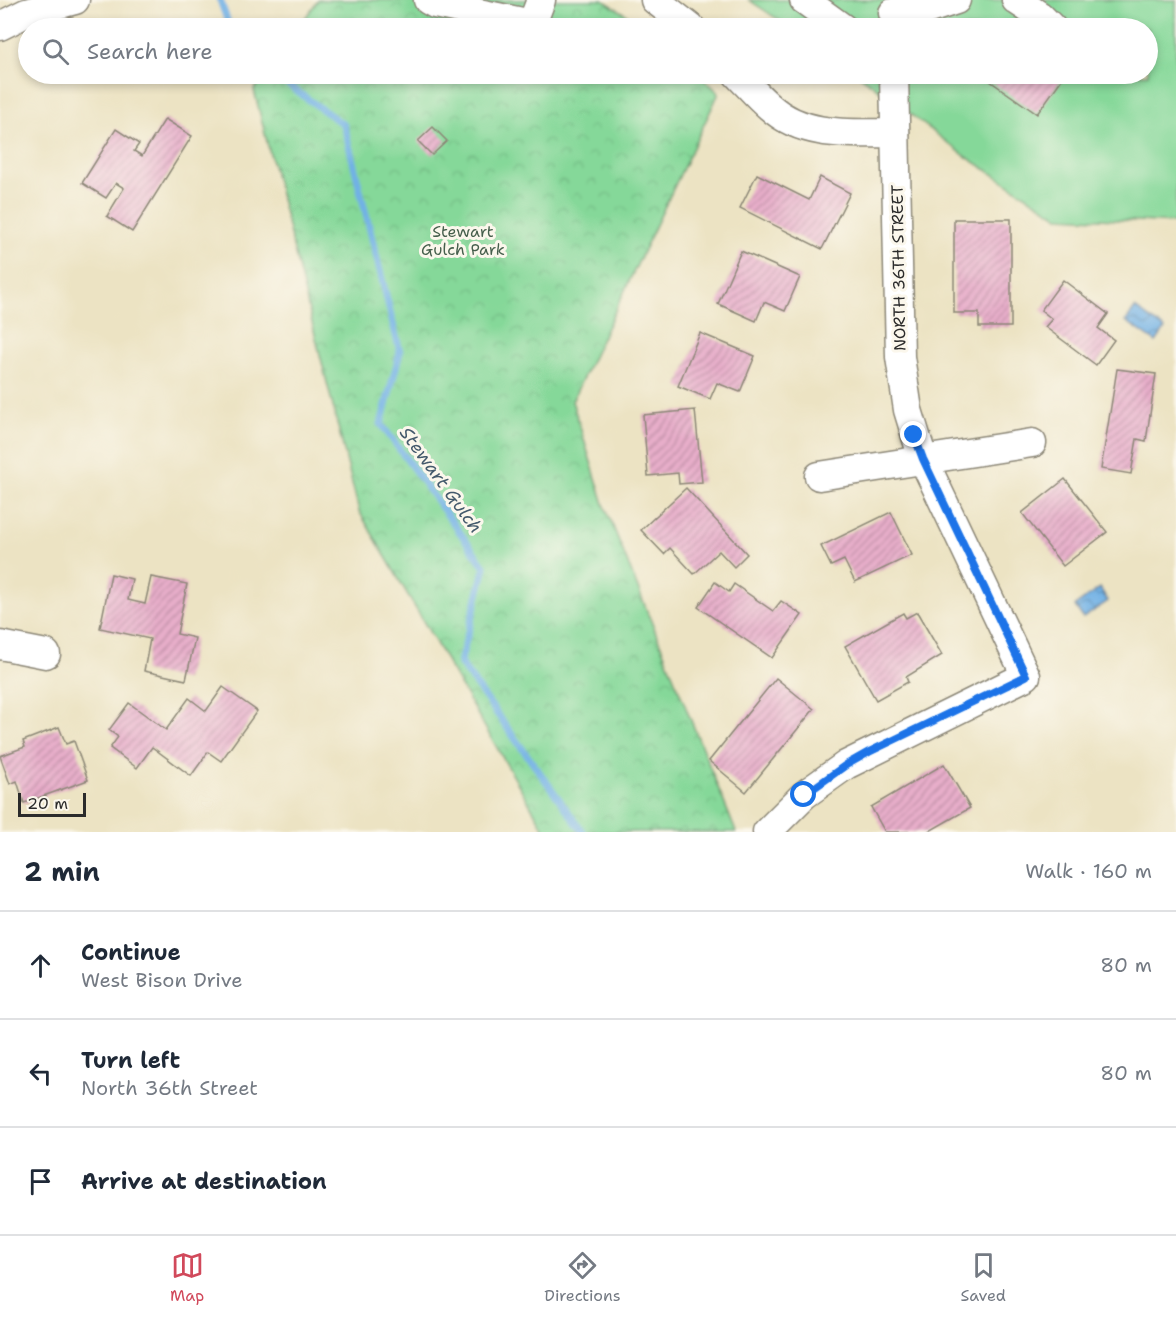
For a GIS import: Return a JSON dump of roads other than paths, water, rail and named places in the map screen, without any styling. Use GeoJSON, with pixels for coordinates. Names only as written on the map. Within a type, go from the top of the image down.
{"type":"FeatureCollection","features":[{"type":"Feature","properties":{"kind":"street"},"geometry":{"type":"LineString","coordinates":[[0,26],[25,7],[75,0]]}},
{"type":"Feature","properties":{"kind":"street"},"geometry":{"type":"LineString","coordinates":[[428,0],[435,4],[507,18]]}},
{"type":"Feature","properties":{"kind":"street"},"geometry":{"type":"LineString","coordinates":[[532,18],[541,0]]}},
{"type":"Feature","properties":{"kind":"street"},"geometry":{"type":"LineString","coordinates":[[655,0],[678,18]]}},
{"type":"Feature","properties":{"kind":"street"},"geometry":{"type":"LineString","coordinates":[[804,0],[829,18]]}},
{"type":"Feature","properties":{"kind":"street"},"geometry":{"type":"LineString","coordinates":[[893,14],[929,9],[956,0]]}},
{"type":"Feature","properties":{"kind":"street"},"geometry":{"type":"LineString","coordinates":[[1016,0],[1043,18]]}},
{"type":"Feature","properties":{"kind":"street"},"geometry":{"type":"LineString","coordinates":[[747,84],[771,108],[793,122],[827,132],[895,132]]}},
{"type":"Feature","properties":{"kind":"street","name":"NORTH 36TH STREET"},"geometry":{"type":"LineString","coordinates":[[767,832],[804,795],[846,765],[1026,676],[923,459],[908,410],[900,357],[894,84]]}},
{"type":"Feature","properties":{"kind":"street"},"geometry":{"type":"LineString","coordinates":[[819,476],[1032,443]]}},
{"type":"Feature","properties":{"kind":"street"},"geometry":{"type":"LineString","coordinates":[[0,645],[46,654]]}},
{"type":"Feature","properties":{"kind":"water"},"geometry":{"type":"Polygon","coordinates":[[[1135,308],[1165,329],[1156,342],[1126,321],[1135,308]]]}},
{"type":"Feature","properties":{"kind":"water"},"geometry":{"type":"Polygon","coordinates":[[[1100,588],[1108,601],[1083,618],[1075,606],[1100,588]]]}},
{"type":"Feature","properties":{"kind":"waterway","name":"Stewart Gulch"},"geometry":{"type":"LineString","coordinates":[[220,0],[226,18]]}},
{"type":"Feature","properties":{"kind":"waterway","name":"Stewart Gulch"},"geometry":{"type":"LineString","coordinates":[[287,84],[344,125],[400,352],[381,424],[485,567],[460,663],[583,832]]}},
{"type":"Feature","properties":{"kind":"park label","name":"Stewart Gulch Park"},"geometry":{"type":"Point","coordinates":[463,240]}}]}
